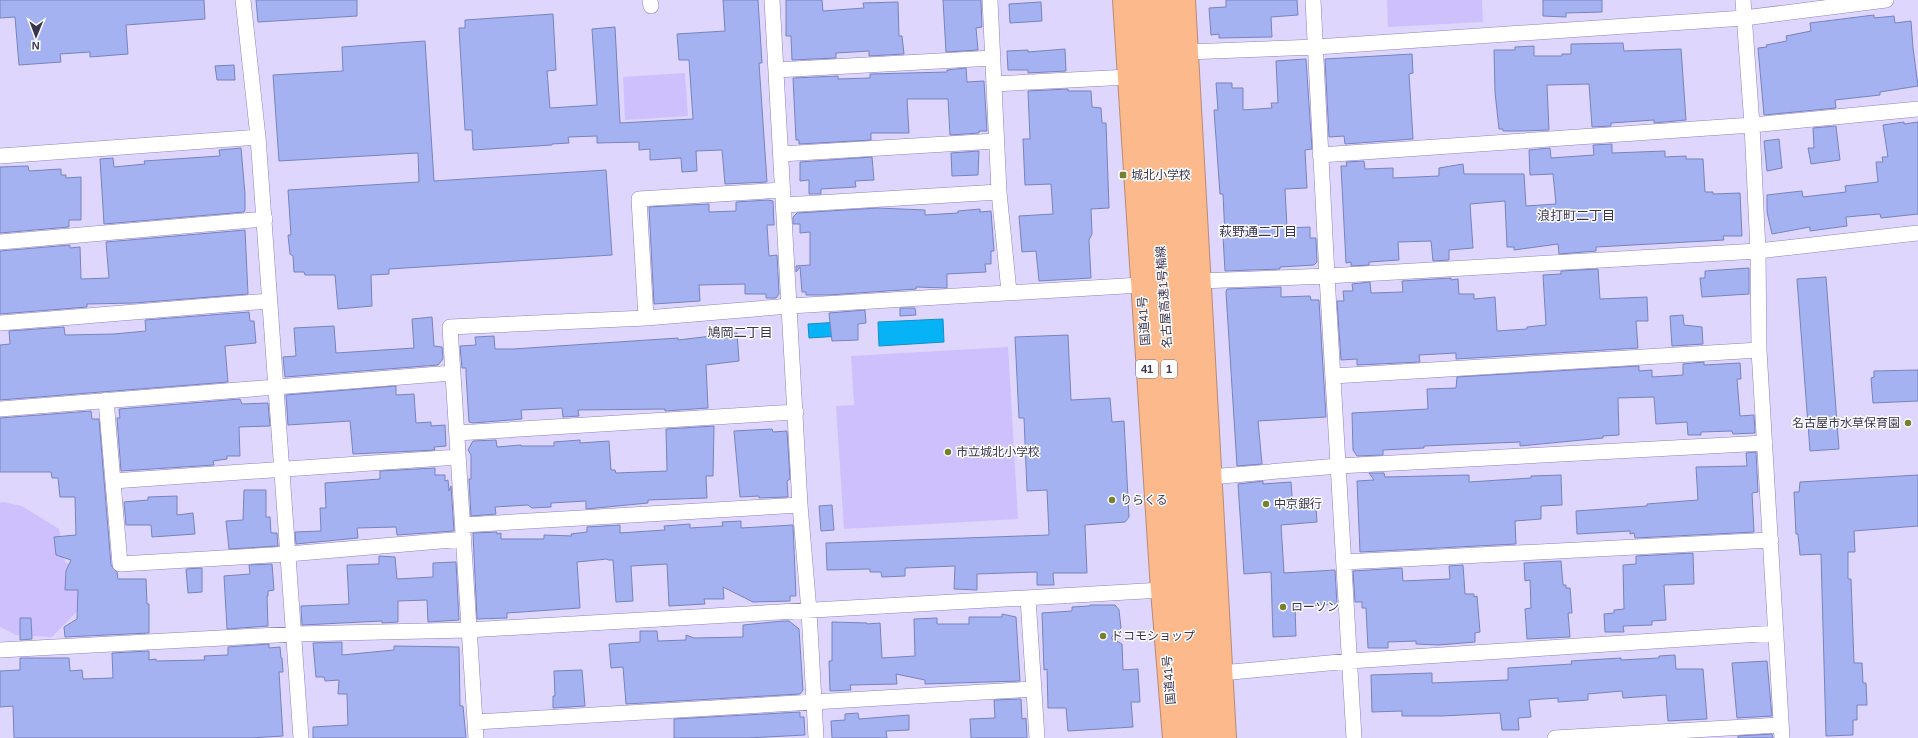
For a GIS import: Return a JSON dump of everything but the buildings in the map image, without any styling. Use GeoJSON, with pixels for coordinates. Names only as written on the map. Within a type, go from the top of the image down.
{"type":"FeatureCollection","features":[{"type":"Feature","properties":{"kind":"highway","name":"国道41号"},"geometry":{"type":"LineString","coordinates":[[1124,0],[1141,285],[1162,590],[1174,738]]}},
{"type":"Feature","properties":{"kind":"highway","name":"名古屋高速1号楠線"},"geometry":{"type":"LineString","coordinates":[[1144,0],[1193,738]]}},
{"type":"Feature","properties":{"kind":"highway","name":"名古屋高速1号楠線"},"geometry":{"type":"LineString","coordinates":[[1164,0],[1208,738]]}},
{"type":"Feature","properties":{"kind":"highway"},"geometry":{"type":"LineString","coordinates":[[1184,0],[1225,738]]}},
{"type":"Feature","properties":{"kind":"street"},"geometry":{"type":"LineString","coordinates":[[243,0],[258,137],[265,219],[269,302],[295,634],[301,738]]}},
{"type":"Feature","properties":{"kind":"street"},"geometry":{"type":"LineString","coordinates":[[772,0],[800,505],[809,611],[816,738]]}},
{"type":"Feature","properties":{"kind":"street"},"geometry":{"type":"LineString","coordinates":[[990,0],[999,192],[1009,292]]}},
{"type":"Feature","properties":{"kind":"street"},"geometry":{"type":"LineString","coordinates":[[1313,0],[1320,155],[1354,738]]}},
{"type":"Feature","properties":{"kind":"street"},"geometry":{"type":"LineString","coordinates":[[1555,738],[1781,732],[1759,350],[1758,251],[1752,125],[1743,0]]}},
{"type":"Feature","properties":{"kind":"street"},"geometry":{"type":"LineString","coordinates":[[1187,52],[1316,46],[1744,18],[1886,0]]}},
{"type":"Feature","properties":{"kind":"street"},"geometry":{"type":"LineString","coordinates":[[776,70],[993,58]]}},
{"type":"Feature","properties":{"kind":"street"},"geometry":{"type":"LineString","coordinates":[[994,84],[1129,77]]}},
{"type":"Feature","properties":{"kind":"street"},"geometry":{"type":"LineString","coordinates":[[1320,155],[1752,125],[1918,109]]}},
{"type":"Feature","properties":{"kind":"street"},"geometry":{"type":"LineString","coordinates":[[0,156],[258,137]]}},
{"type":"Feature","properties":{"kind":"street"},"geometry":{"type":"LineString","coordinates":[[781,154],[996,141]]}},
{"type":"Feature","properties":{"kind":"street"},"geometry":{"type":"LineString","coordinates":[[646,318],[639,199],[783,190]]}},
{"type":"Feature","properties":{"kind":"street"},"geometry":{"type":"LineString","coordinates":[[784,205],[999,192]]}},
{"type":"Feature","properties":{"kind":"street"},"geometry":{"type":"LineString","coordinates":[[0,242],[265,219]]}},
{"type":"Feature","properties":{"kind":"street"},"geometry":{"type":"LineString","coordinates":[[1199,281],[1327,276],[1758,251],[1918,233]]}},
{"type":"Feature","properties":{"kind":"street"},"geometry":{"type":"LineString","coordinates":[[476,738],[450,327],[646,318],[790,306],[1141,285]]}},
{"type":"Feature","properties":{"kind":"street"},"geometry":{"type":"LineString","coordinates":[[0,323],[269,302]]}},
{"type":"Feature","properties":{"kind":"street"},"geometry":{"type":"LineString","coordinates":[[1333,376],[1759,350]]}},
{"type":"Feature","properties":{"kind":"street"},"geometry":{"type":"LineString","coordinates":[[0,409],[452,373]]}},
{"type":"Feature","properties":{"kind":"street"},"geometry":{"type":"LineString","coordinates":[[106,400],[120,564],[288,554],[463,532],[800,505]]}},
{"type":"Feature","properties":{"kind":"street"},"geometry":{"type":"LineString","coordinates":[[457,433],[796,412]]}},
{"type":"Feature","properties":{"kind":"street"},"geometry":{"type":"LineString","coordinates":[[1210,477],[1338,466],[1765,443]]}},
{"type":"Feature","properties":{"kind":"street"},"geometry":{"type":"LineString","coordinates":[[113,481],[458,457]]}},
{"type":"Feature","properties":{"kind":"street"},"geometry":{"type":"LineString","coordinates":[[1344,562],[1770,540]]}},
{"type":"Feature","properties":{"kind":"street"},"geometry":{"type":"LineString","coordinates":[[0,650],[295,634],[468,630],[1162,590]]}},
{"type":"Feature","properties":{"kind":"street"},"geometry":{"type":"LineString","coordinates":[[1028,598],[1037,738]]}},
{"type":"Feature","properties":{"kind":"street"},"geometry":{"type":"LineString","coordinates":[[1221,673],[1350,661],[1776,633]]}},
{"type":"Feature","properties":{"kind":"street"},"geometry":{"type":"LineString","coordinates":[[475,722],[1034,690]]}},
{"type":"Feature","properties":{"kind":"shaded area"},"geometry":{"type":"Polygon","coordinates":[[[1387,0],[1482,0],[1483,22],[1388,27],[1387,0]]]}},
{"type":"Feature","properties":{"kind":"shaded area"},"geometry":{"type":"Polygon","coordinates":[[[685,73],[688,116],[625,120],[623,77],[685,73]]]}},
{"type":"Feature","properties":{"kind":"shaded area"},"geometry":{"type":"Polygon","coordinates":[[[1008,347],[1018,519],[844,529],[836,406],[854,405],[851,356],[1008,347]]]}},
{"type":"Feature","properties":{"kind":"shaded area"},"geometry":{"type":"Polygon","coordinates":[[[3,502],[22,506],[59,529],[65,562],[104,584],[52,637],[16,635],[0,627],[0,503],[3,502]]]}},
{"type":"Feature","properties":{"kind":"water"},"geometry":{"type":"Polygon","coordinates":[[[943,319],[944,342],[879,346],[878,322],[943,319]]]}},
{"type":"Feature","properties":{"kind":"water"},"geometry":{"type":"Polygon","coordinates":[[[840,322],[841,336],[809,338],[808,324],[840,322]]]}},
{"type":"Feature","properties":{"kind":"place","name":"城北小学校"},"geometry":{"type":"Point","coordinates":[1123,175]}},
{"type":"Feature","properties":{"kind":"place","name":"名古屋市水草保育園"},"geometry":{"type":"Point","coordinates":[1908,423]}},
{"type":"Feature","properties":{"kind":"place","name":"市立城北小学校"},"geometry":{"type":"Point","coordinates":[948,452]}},
{"type":"Feature","properties":{"kind":"place","name":"りらくる"},"geometry":{"type":"Point","coordinates":[1112,500]}},
{"type":"Feature","properties":{"kind":"place","name":"中京銀行"},"geometry":{"type":"Point","coordinates":[1266,504]}},
{"type":"Feature","properties":{"kind":"place","name":"ローソン"},"geometry":{"type":"Point","coordinates":[1283,607]}},
{"type":"Feature","properties":{"kind":"place","name":"ドコモショップ"},"geometry":{"type":"Point","coordinates":[1103,636]}},
{"type":"Feature","properties":{"kind":"district","name":"浪打町二丁目"},"geometry":{"type":"Point","coordinates":[1576,215]}},
{"type":"Feature","properties":{"kind":"district","name":"萩野通二丁目"},"geometry":{"type":"Point","coordinates":[1258,231]}},
{"type":"Feature","properties":{"kind":"district","name":"鳩岡二丁目"},"geometry":{"type":"Point","coordinates":[740,332]}}]}
